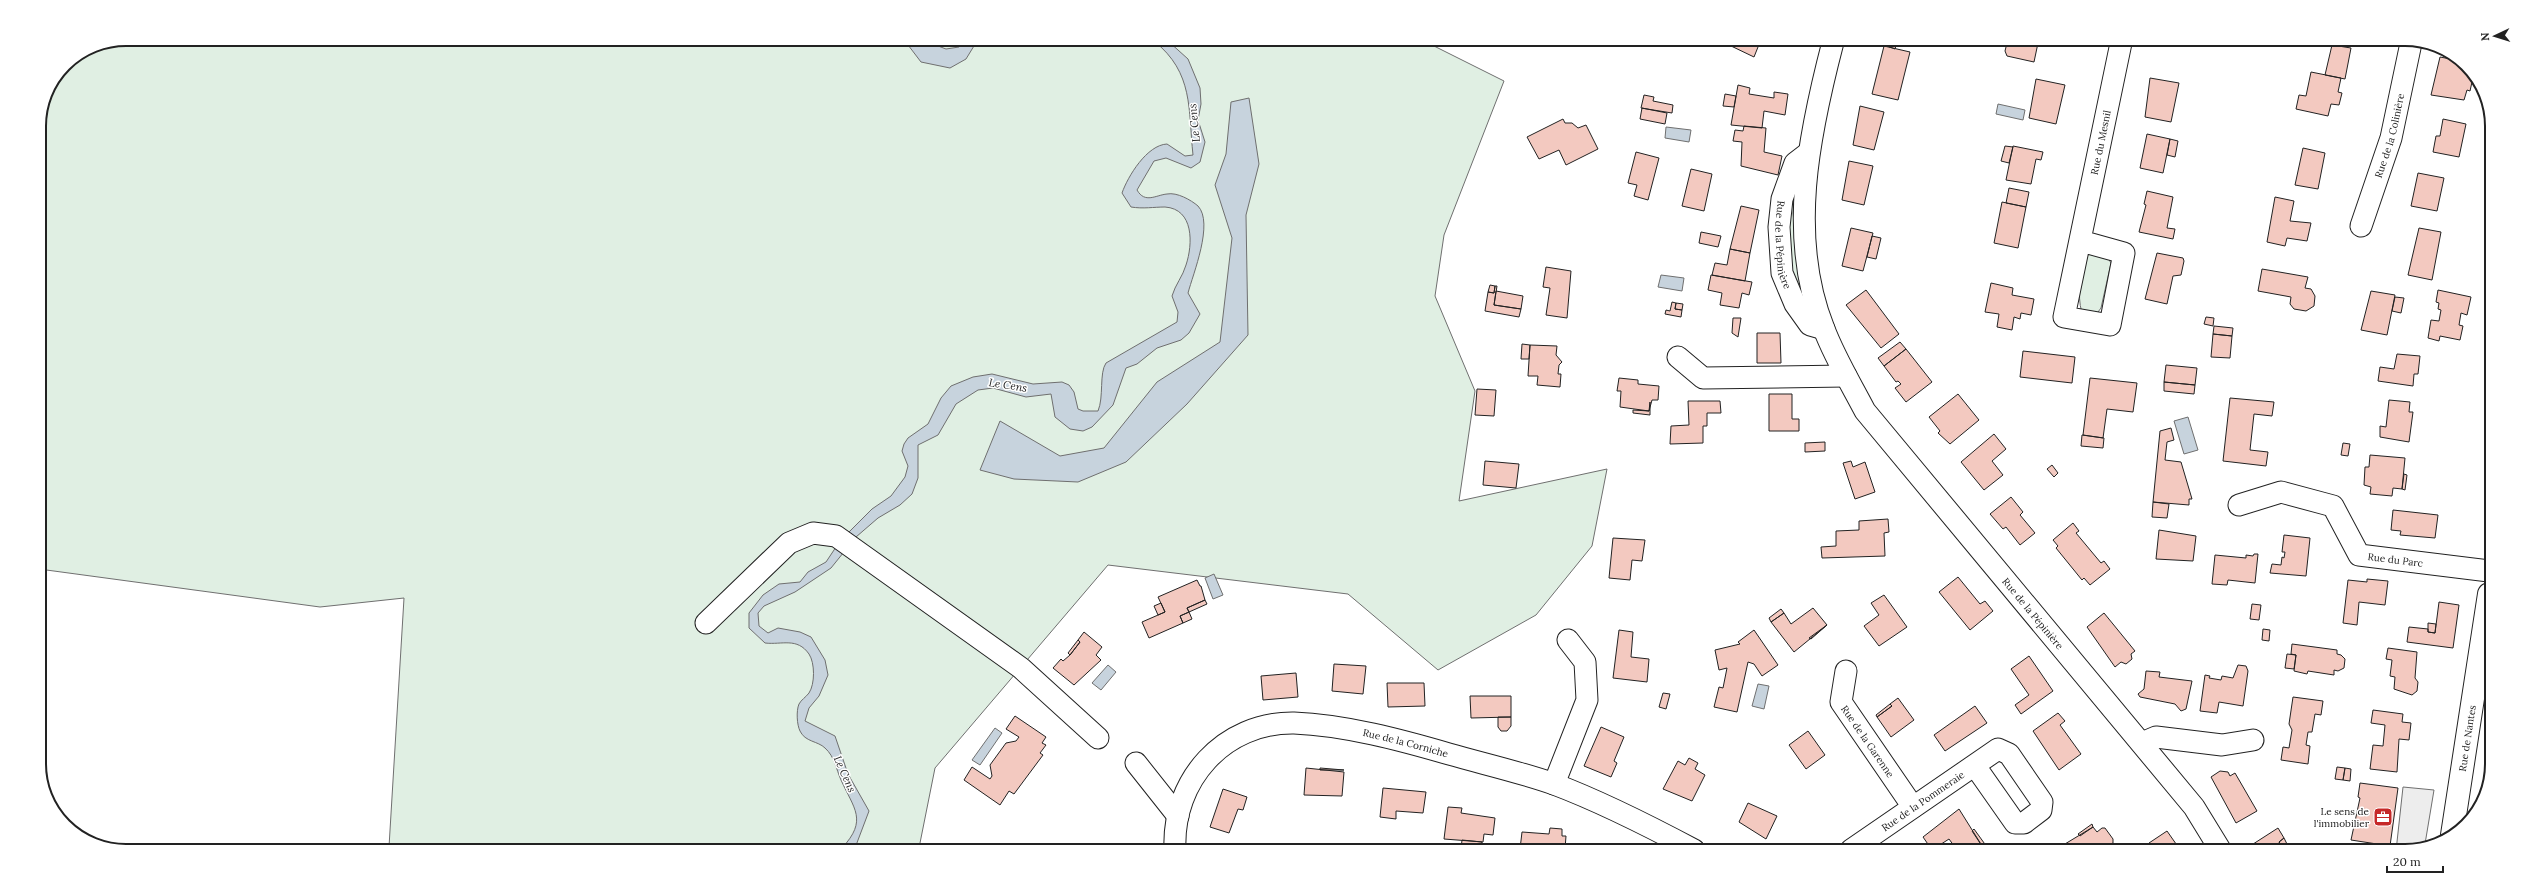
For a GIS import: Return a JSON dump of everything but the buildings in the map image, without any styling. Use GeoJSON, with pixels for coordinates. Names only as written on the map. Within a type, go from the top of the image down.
{"type":"FeatureCollection","features":[{"type":"Feature","properties":{"kind":"main road","name":"Rue de Nantes"},"geometry":{"type":"LineString","coordinates":[[2453,829],[2485,620]]}},
{"type":"Feature","properties":{"kind":"street","name":"Rue de la Pépinière"},"geometry":{"type":"LineString","coordinates":[[1832,46],[1808,152],[1805,206],[1806,248],[1811,285],[1824,329],[1846,376],[1865,411],[2194,807],[2217,844]]}},
{"type":"Feature","properties":{"kind":"street","name":"Rue du Mesnil"},"geometry":{"type":"LineString","coordinates":[[2081,241],[2120,46]]}},
{"type":"Feature","properties":{"kind":"street","name":"Rue de la Colinière"},"geometry":{"type":"LineString","coordinates":[[2361,226],[2391,138],[2411,46]]}},
{"type":"Feature","properties":{"kind":"street"},"geometry":{"type":"LineString","coordinates":[[1678,357],[1702,378],[1846,376]]}},
{"type":"Feature","properties":{"kind":"street","name":"Rue du Parc"},"geometry":{"type":"LineString","coordinates":[[2239,505],[2281,492],[2333,506],[2359,555],[2485,571]]}},
{"type":"Feature","properties":{"kind":"street"},"geometry":{"type":"LineString","coordinates":[[706,623],[789,543],[813,533],[836,536],[1021,668],[1098,738]]}},
{"type":"Feature","properties":{"kind":"street"},"geometry":{"type":"LineString","coordinates":[[1554,784],[1587,700],[1585,662],[1568,640]]}},
{"type":"Feature","properties":{"kind":"street","name":"Rue de la Garenne"},"geometry":{"type":"LineString","coordinates":[[1846,671],[1841,702],[1913,807]]}},
{"type":"Feature","properties":{"kind":"street","name":"Rue de la Corniche"},"geometry":{"type":"LineString","coordinates":[[1175,844],[1174,832],[1184,791],[1197,768],[1223,746],[1245,732],[1269,726],[1294,723],[1392,737],[1554,784],[1640,821],[1683,844]]}},
{"type":"Feature","properties":{"kind":"street"},"geometry":{"type":"LineString","coordinates":[[2142,743],[2156,737],[2222,745],[2253,740]]}},
{"type":"Feature","properties":{"kind":"street"},"geometry":{"type":"LineString","coordinates":[[1136,763],[1178,816]]}},
{"type":"Feature","properties":{"kind":"street","name":"Rue de la Pommeraie"},"geometry":{"type":"LineString","coordinates":[[1860,844],[1975,766]]}},
{"type":"Feature","properties":{"kind":"green space"},"geometry":{"type":"Polygon","coordinates":[[[126,46],[1434,46],[1504,81],[1444,235],[1435,296],[1475,391],[1459,501],[1607,469],[1592,546],[1536,615],[1438,670],[1348,594],[1108,565],[935,768],[920,844],[389,844],[404,598],[320,607],[46,570],[47,115],[52,95],[59,81],[69,69],[81,59],[95,52],[126,46]]]}},
{"type":"Feature","properties":{"kind":"green space"},"geometry":{"type":"Polygon","coordinates":[[[1796,183],[1793,213],[1804,305],[1793,283],[1786,228],[1796,183]]]}},
{"type":"Feature","properties":{"kind":"green space"},"geometry":{"type":"Polygon","coordinates":[[[2093,253],[2108,258],[2111,263],[2101,308],[2095,316],[2082,313],[2080,306],[2080,284],[2083,270],[2087,255],[2093,253]]]}},
{"type":"Feature","properties":{"kind":"shaded area"},"geometry":{"type":"Polygon","coordinates":[[[2403,787],[2434,790],[2425,841],[2410,844],[2397,844],[2403,787]]]}},
{"type":"Feature","properties":{"kind":"water"},"geometry":{"type":"Polygon","coordinates":[[[909,46],[938,46],[946,49],[960,46],[974,46],[966,59],[950,68],[921,62],[909,46]]]}},
{"type":"Feature","properties":{"kind":"water","name":"Le Cens"},"geometry":{"type":"Polygon","coordinates":[[[1159,46],[1174,46],[1188,59],[1200,88],[1201,104],[1198,120],[1205,142],[1200,162],[1191,168],[1166,158],[1154,161],[1137,190],[1140,194],[1147,198],[1171,194],[1179,195],[1198,206],[1202,214],[1204,224],[1201,249],[1188,293],[1200,314],[1189,333],[1181,340],[1157,348],[1137,364],[1126,368],[1113,405],[1092,427],[1083,431],[1070,429],[1055,417],[1051,394],[1026,397],[993,388],[978,390],[956,404],[938,435],[918,445],[918,478],[912,494],[900,505],[878,518],[856,537],[831,568],[795,592],[764,606],[758,613],[759,626],[768,633],[778,628],[800,632],[811,637],[825,660],[828,675],[819,696],[809,708],[805,721],[835,736],[848,774],[869,811],[857,844],[845,844],[855,830],[857,822],[854,807],[831,755],[822,746],[802,735],[798,725],[798,707],[801,701],[809,693],[813,679],[811,658],[809,654],[799,645],[789,643],[765,643],[749,628],[749,613],[763,595],[779,584],[800,582],[808,572],[826,562],[840,541],[872,509],[891,496],[905,477],[908,466],[902,451],[904,444],[908,438],[928,424],[941,398],[951,386],[973,377],[992,374],[1033,384],[1062,382],[1069,385],[1074,392],[1078,409],[1083,411],[1098,411],[1101,399],[1104,367],[1106,363],[1177,322],[1178,312],[1172,296],[1185,269],[1190,247],[1189,229],[1186,221],[1182,214],[1175,209],[1165,207],[1131,207],[1122,193],[1139,162],[1152,150],[1167,144],[1185,156],[1193,155],[1187,93],[1183,79],[1167,53],[1159,46]]]}},
{"type":"Feature","properties":{"kind":"water"},"geometry":{"type":"Polygon","coordinates":[[[1249,98],[1259,164],[1246,215],[1248,335],[1187,404],[1126,462],[1078,482],[1014,479],[980,470],[1000,421],[1060,456],[1104,448],[1157,382],[1220,342],[1232,238],[1215,185],[1226,154],[1231,102],[1249,98]]]}},
{"type":"Feature","properties":{"kind":"water"},"geometry":{"type":"Polygon","coordinates":[[[1998,104],[2025,110],[2023,120],[1996,114],[1998,104]]]}},
{"type":"Feature","properties":{"kind":"water"},"geometry":{"type":"Polygon","coordinates":[[[1666,127],[1691,130],[1689,142],[1665,138],[1666,127]]]}},
{"type":"Feature","properties":{"kind":"water"},"geometry":{"type":"Polygon","coordinates":[[[1661,275],[1684,278],[1682,291],[1658,287],[1661,275]]]}},
{"type":"Feature","properties":{"kind":"water"},"geometry":{"type":"Polygon","coordinates":[[[2188,417],[2198,450],[2184,454],[2174,421],[2188,417]]]}},
{"type":"Feature","properties":{"kind":"water"},"geometry":{"type":"Polygon","coordinates":[[[1214,574],[1223,595],[1213,599],[1205,578],[1214,574]]]}},
{"type":"Feature","properties":{"kind":"water"},"geometry":{"type":"Polygon","coordinates":[[[1108,665],[1116,672],[1101,690],[1092,683],[1108,665]]]}},
{"type":"Feature","properties":{"kind":"water"},"geometry":{"type":"Polygon","coordinates":[[[1758,684],[1769,686],[1764,709],[1752,706],[1758,684]]]}},
{"type":"Feature","properties":{"kind":"water"},"geometry":{"type":"Polygon","coordinates":[[[995,728],[1002,733],[980,765],[972,760],[995,728]]]}},
{"type":"Feature","properties":{"kind":"place","name":"Le sens de l'immobilier"},"geometry":{"type":"Point","coordinates":[2383,817]}}]}
